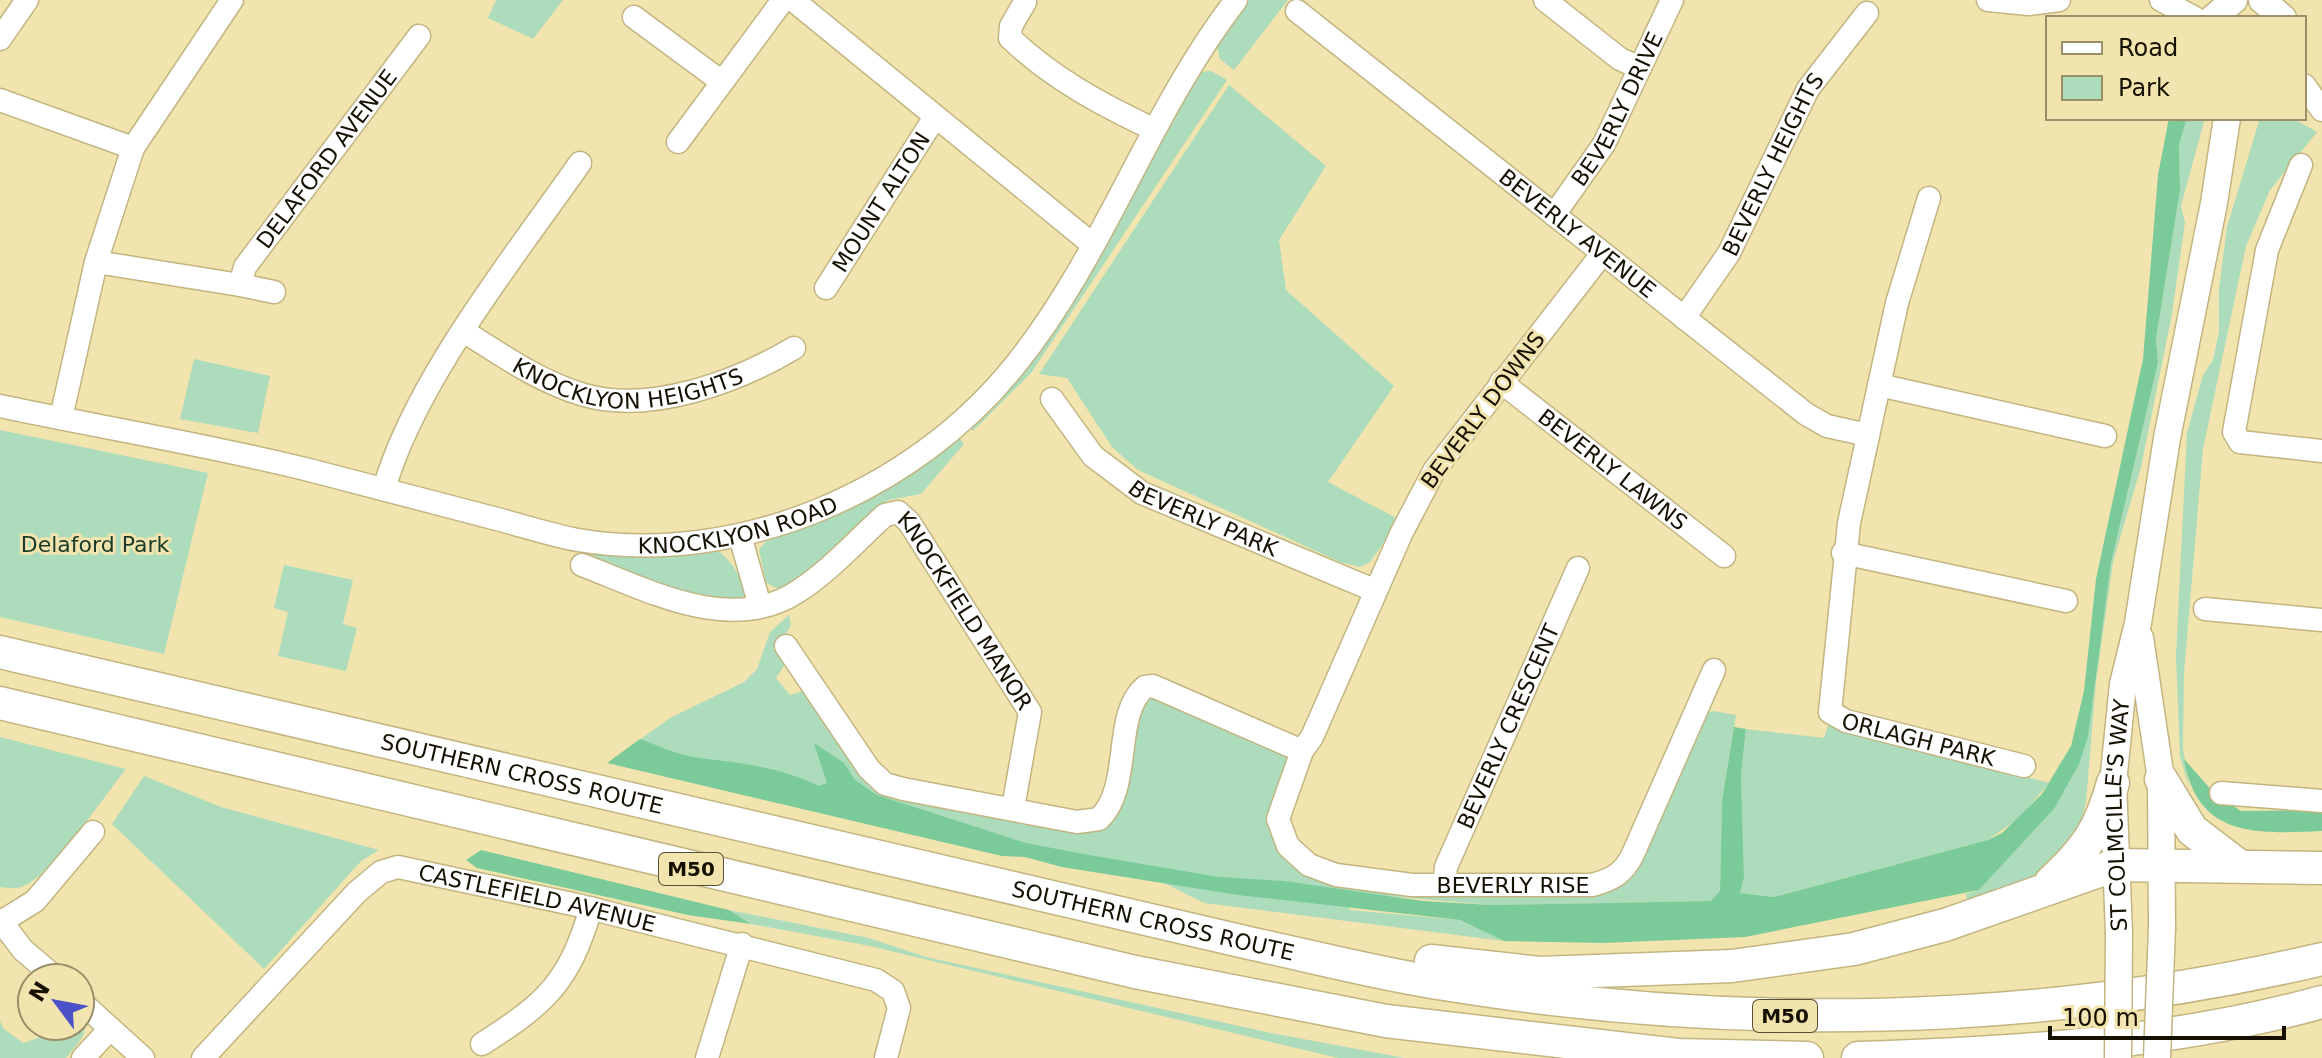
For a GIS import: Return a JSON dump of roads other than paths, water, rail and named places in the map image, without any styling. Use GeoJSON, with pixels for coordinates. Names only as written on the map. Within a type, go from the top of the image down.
{"type":"FeatureCollection","features":[{"type":"Feature","properties":{"kind":"highway","name":"SOUTHERN CROSS ROUTE"},"geometry":{"type":"LineString","coordinates":[[0,652],[1249,943],[1442,984],[1578,1003],[1690,1012],[1836,1017],[2016,1008],[2230,980],[2322,959]]}},
{"type":"Feature","properties":{"kind":"highway","name":"M50"},"geometry":{"type":"LineString","coordinates":[[0,703],[1135,972],[1386,1021],[1678,1055],[1807,1058]]}},
{"type":"Feature","properties":{"kind":"highway"},"geometry":{"type":"LineString","coordinates":[[2161,779],[2192,830],[2239,866]]}},
{"type":"Feature","properties":{"kind":"highway","name":"M50"},"geometry":{"type":"LineString","coordinates":[[2040,892],[2080,854],[2101,824],[2113,783]]}},
{"type":"Feature","properties":{"kind":"highway","name":"M50"},"geometry":{"type":"LineString","coordinates":[[1249,943],[1540,973],[1732,966],[1854,949],[1945,925],[2116,865],[2163,863],[2322,868]]}},
{"type":"Feature","properties":{"kind":"highway"},"geometry":{"type":"LineString","coordinates":[[1858,1058],[1982,1054],[2138,1040],[2322,1002]]}},
{"type":"Feature","properties":{"kind":"highway","name":"M50"},"geometry":{"type":"LineString","coordinates":[[1386,1021],[1440,1044],[1519,1058]]}},
{"type":"Feature","properties":{"kind":"main road"},"geometry":{"type":"LineString","coordinates":[[2266,0],[2283,16]]}},
{"type":"Feature","properties":{"kind":"main road","name":"ST COLMCILLE'S WAY"},"geometry":{"type":"LineString","coordinates":[[2118,1058],[2119,933],[2113,783],[2123,684],[2138,623],[2167,438],[2214,203],[2227,120]]}},
{"type":"Feature","properties":{"kind":"main road","name":"ST COLMCILLE'S WAY"},"geometry":{"type":"LineString","coordinates":[[2214,203],[2240,120]]}},
{"type":"Feature","properties":{"kind":"main road","name":"ST COLMCILLE'S WAY"},"geometry":{"type":"LineString","coordinates":[[2138,623],[2161,779],[2163,863],[2157,1058]]}},
{"type":"Feature","properties":{"kind":"street"},"geometry":{"type":"LineString","coordinates":[[0,39],[27,0]]}},
{"type":"Feature","properties":{"kind":"street"},"geometry":{"type":"LineString","coordinates":[[61,418],[96,262],[133,148],[232,0]]}},
{"type":"Feature","properties":{"kind":"street"},"geometry":{"type":"LineString","coordinates":[[678,142],[783,0]]}},
{"type":"Feature","properties":{"kind":"street","name":"MOUNT ALTON"},"geometry":{"type":"LineString","coordinates":[[793,0],[1092,244]]}},
{"type":"Feature","properties":{"kind":"street","name":"KNOCKLYON ROAD"},"geometry":{"type":"LineString","coordinates":[[0,406],[384,489],[577,540],[645,546],[740,536],[843,499],[905,464],[947,433],[993,390],[1027,350],[1060,303],[1198,51],[1236,0]]}},
{"type":"Feature","properties":{"kind":"street"},"geometry":{"type":"LineString","coordinates":[[1545,0],[1620,59],[1640,68]]}},
{"type":"Feature","properties":{"kind":"street","name":"BEVERLY DRIVE"},"geometry":{"type":"LineString","coordinates":[[1554,215],[1604,144],[1672,0]]}},
{"type":"Feature","properties":{"kind":"street"},"geometry":{"type":"LineString","coordinates":[[1988,0],[2029,4],[2059,0]]}},
{"type":"Feature","properties":{"kind":"street"},"geometry":{"type":"LineString","coordinates":[[2161,0],[2191,16]]}},
{"type":"Feature","properties":{"kind":"street"},"geometry":{"type":"LineString","coordinates":[[2191,0],[2212,7],[2225,7]]}},
{"type":"Feature","properties":{"kind":"street"},"geometry":{"type":"LineString","coordinates":[[1025,2],[1011,26],[1010,38],[1033,59],[1086,97],[1153,129]]}},
{"type":"Feature","properties":{"kind":"street","name":"BEVERLY AVENUE"},"geometry":{"type":"LineString","coordinates":[[1297,11],[1806,414],[1827,426],[1868,435]]}},
{"type":"Feature","properties":{"kind":"street","name":"BEVERLY HEIGHTS"},"geometry":{"type":"LineString","coordinates":[[1684,318],[1729,253],[1808,89],[1867,13]]}},
{"type":"Feature","properties":{"kind":"street"},"geometry":{"type":"LineString","coordinates":[[634,17],[722,82]]}},
{"type":"Feature","properties":{"kind":"street","name":"DELAFORD AVENUE"},"geometry":{"type":"LineString","coordinates":[[240,285],[245,267],[419,36]]}},
{"type":"Feature","properties":{"kind":"street"},"geometry":{"type":"LineString","coordinates":[[2306,88],[2322,113]]}},
{"type":"Feature","properties":{"kind":"street"},"geometry":{"type":"LineString","coordinates":[[0,100],[133,148]]}},
{"type":"Feature","properties":{"kind":"street","name":"MOUNT ALTON"},"geometry":{"type":"LineString","coordinates":[[826,288],[935,117]]}},
{"type":"Feature","properties":{"kind":"street"},"geometry":{"type":"LineString","coordinates":[[384,489],[403,437],[465,332],[580,163]]}},
{"type":"Feature","properties":{"kind":"street"},"geometry":{"type":"LineString","coordinates":[[2301,165],[2267,250],[2250,333],[2235,437],[2246,443],[2322,451]]}},
{"type":"Feature","properties":{"kind":"street","name":"ORLAGH PARK"},"geometry":{"type":"LineString","coordinates":[[1929,198],[1902,285],[1843,553],[1830,712],[1846,721],[2024,766]]}},
{"type":"Feature","properties":{"kind":"street","name":"BEVERLY DOWNS"},"geometry":{"type":"LineString","coordinates":[[1302,751],[1315,732],[1427,482],[1602,254]]}},
{"type":"Feature","properties":{"kind":"street"},"geometry":{"type":"LineString","coordinates":[[96,262],[274,292]]}},
{"type":"Feature","properties":{"kind":"street","name":"KNOCKLYON HEIGHTS"},"geometry":{"type":"LineString","coordinates":[[465,332],[525,371],[585,396],[643,400],[703,390],[794,348]]}},
{"type":"Feature","properties":{"kind":"street","name":"BEVERLY LAWNS"},"geometry":{"type":"LineString","coordinates":[[1501,382],[1724,556]]}},
{"type":"Feature","properties":{"kind":"street"},"geometry":{"type":"LineString","coordinates":[[1879,385],[2105,436]]}},
{"type":"Feature","properties":{"kind":"street","name":"BEVERLY PARK"},"geometry":{"type":"LineString","coordinates":[[1061,399],[1093,456],[1142,493],[1376,591]]}},
{"type":"Feature","properties":{"kind":"street","name":"KNOCKFIELD MANOR"},"geometry":{"type":"LineString","coordinates":[[760,606],[797,593],[885,515],[893,512],[905,517],[1030,712],[1013,808]]}},
{"type":"Feature","properties":{"kind":"street"},"geometry":{"type":"LineString","coordinates":[[582,565],[686,602],[730,613],[760,606],[740,536]]}},
{"type":"Feature","properties":{"kind":"street"},"geometry":{"type":"LineString","coordinates":[[1843,553],[2066,601]]}},
{"type":"Feature","properties":{"kind":"street","name":"BEVERLY CRESCENT"},"geometry":{"type":"LineString","coordinates":[[1444,885],[1446,867],[1578,568]]}},
{"type":"Feature","properties":{"kind":"street"},"geometry":{"type":"LineString","coordinates":[[2205,609],[2322,620]]}},
{"type":"Feature","properties":{"kind":"street"},"geometry":{"type":"LineString","coordinates":[[786,646],[869,769],[885,784],[1077,822],[1099,819],[1115,795],[1137,697],[1145,687],[1153,686],[1302,751]]}},
{"type":"Feature","properties":{"kind":"street","name":"BEVERLY RISE"},"geometry":{"type":"LineString","coordinates":[[1302,751],[1278,819],[1288,846],[1299,858],[1336,875],[1444,885],[1592,885],[1621,873],[1633,854],[1714,670]]}},
{"type":"Feature","properties":{"kind":"street"},"geometry":{"type":"LineString","coordinates":[[2221,793],[2322,801]]}},
{"type":"Feature","properties":{"kind":"street"},"geometry":{"type":"LineString","coordinates":[[37,962],[23,950],[0,921],[35,901],[93,832]]}},
{"type":"Feature","properties":{"kind":"street","name":"CASTLEFIELD AVENUE"},"geometry":{"type":"LineString","coordinates":[[203,1058],[357,892],[389,868],[417,869],[591,908],[876,980],[893,991],[899,1008],[886,1058]]}},
{"type":"Feature","properties":{"kind":"street"},"geometry":{"type":"LineString","coordinates":[[482,1044],[527,1015],[561,980],[580,945],[591,908]]}},
{"type":"Feature","properties":{"kind":"street"},"geometry":{"type":"LineString","coordinates":[[707,1058],[742,944]]}},
{"type":"Feature","properties":{"kind":"street"},"geometry":{"type":"LineString","coordinates":[[96,1016],[143,1058]]}},
{"type":"Feature","properties":{"kind":"street"},"geometry":{"type":"LineString","coordinates":[[83,1058],[110,1029]]}},
{"type":"Feature","properties":{"kind":"park label","name":"Delaford Park"},"geometry":{"type":"Point","coordinates":[95,544]}}]}
